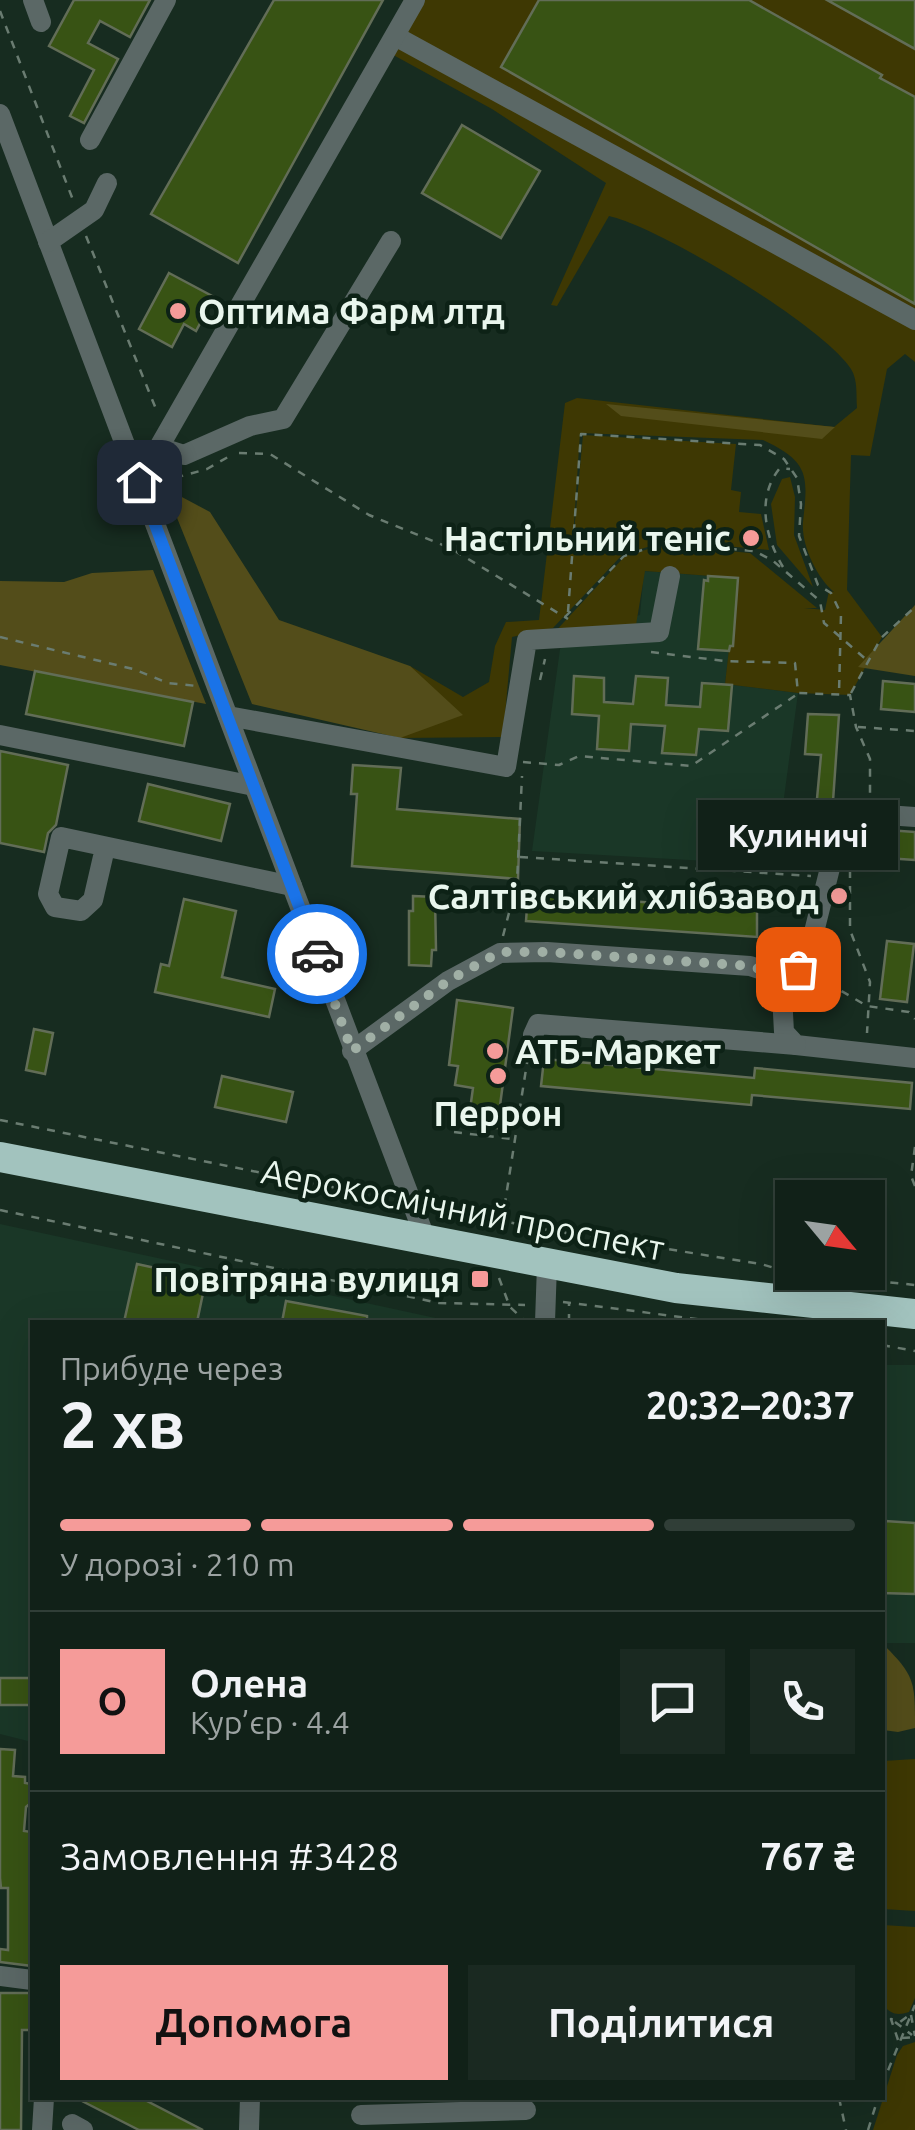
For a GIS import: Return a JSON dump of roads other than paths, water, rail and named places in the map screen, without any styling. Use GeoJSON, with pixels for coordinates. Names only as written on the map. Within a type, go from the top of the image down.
{"type":"FeatureCollection","features":[{"type":"Feature","properties":{"kind":"highway","name":"Аерокосмічний проспект"},"geometry":{"type":"LineString","coordinates":[[0,1158],[676,1288],[915,1314]]}},
{"type":"Feature","properties":{"kind":"street"},"geometry":{"type":"LineString","coordinates":[[33,0],[41,22]]}},
{"type":"Feature","properties":{"kind":"street"},"geometry":{"type":"LineString","coordinates":[[90,140],[166,0]]}},
{"type":"Feature","properties":{"kind":"street"},"geometry":{"type":"LineString","coordinates":[[139,482],[415,0]]}},
{"type":"Feature","properties":{"kind":"street"},"geometry":{"type":"LineString","coordinates":[[394,36],[915,320]]}},
{"type":"Feature","properties":{"kind":"street"},"geometry":{"type":"LineString","coordinates":[[0,114],[426,1240]]}},
{"type":"Feature","properties":{"kind":"street"},"geometry":{"type":"LineString","coordinates":[[48,242],[94,210],[108,182]]}},
{"type":"Feature","properties":{"kind":"street"},"geometry":{"type":"LineString","coordinates":[[159,447],[184,455],[250,426],[283,420],[391,240]]}},
{"type":"Feature","properties":{"kind":"street"},"geometry":{"type":"LineString","coordinates":[[228,716],[506,767],[527,640],[660,632],[670,576]]}},
{"type":"Feature","properties":{"kind":"street"},"geometry":{"type":"LineString","coordinates":[[0,735],[254,786]]}},
{"type":"Feature","properties":{"kind":"street"},"geometry":{"type":"LineString","coordinates":[[352,1051],[448,981],[500,952],[750,966],[781,976],[798,969],[810,948],[844,812],[915,817]]}},
{"type":"Feature","properties":{"kind":"street"},"geometry":{"type":"LineString","coordinates":[[105,848],[292,886]]}},
{"type":"Feature","properties":{"kind":"street"},"geometry":{"type":"LineString","coordinates":[[781,976],[784,1032],[796,1045]]}},
{"type":"Feature","properties":{"kind":"street"},"geometry":{"type":"LineString","coordinates":[[761,1043],[774,1031],[780,1012]]}},
{"type":"Feature","properties":{"kind":"street"},"geometry":{"type":"LineString","coordinates":[[533,1036],[538,1024],[915,1058]]}},
{"type":"Feature","properties":{"kind":"street"},"geometry":{"type":"LineString","coordinates":[[546,1313],[547,1266]]}},
{"type":"Feature","properties":{"kind":"street"},"geometry":{"type":"LineString","coordinates":[[0,1976],[30,1980]]}},
{"type":"Feature","properties":{"kind":"street"},"geometry":{"type":"LineString","coordinates":[[42,2130],[44,2100]]}},
{"type":"Feature","properties":{"kind":"street"},"geometry":{"type":"LineString","coordinates":[[249,2130],[250,2103]]}},
{"type":"Feature","properties":{"kind":"street"},"geometry":{"type":"LineString","coordinates":[[361,2115],[388,2122],[526,2112]]}},
{"type":"Feature","properties":{"kind":"place","name":"Оптима Фарм лтд"},"geometry":{"type":"Point","coordinates":[178,311]}},
{"type":"Feature","properties":{"kind":"place","name":"Настільний теніс"},"geometry":{"type":"Point","coordinates":[751,538]}},
{"type":"Feature","properties":{"kind":"place","name":"Салтівський хлібзавод"},"geometry":{"type":"Point","coordinates":[839,896]}},
{"type":"Feature","properties":{"kind":"place","name":"Кулиничі"},"geometry":{"type":"Point","coordinates":[798,969]}},
{"type":"Feature","properties":{"kind":"place","name":"АТБ-Маркет"},"geometry":{"type":"Point","coordinates":[495,1051]}},
{"type":"Feature","properties":{"kind":"place","name":"Перрон"},"geometry":{"type":"Point","coordinates":[498,1076]}},
{"type":"Feature","properties":{"kind":"place","name":"Повітряна вулиця"},"geometry":{"type":"Point","coordinates":[480,1279]}}]}
